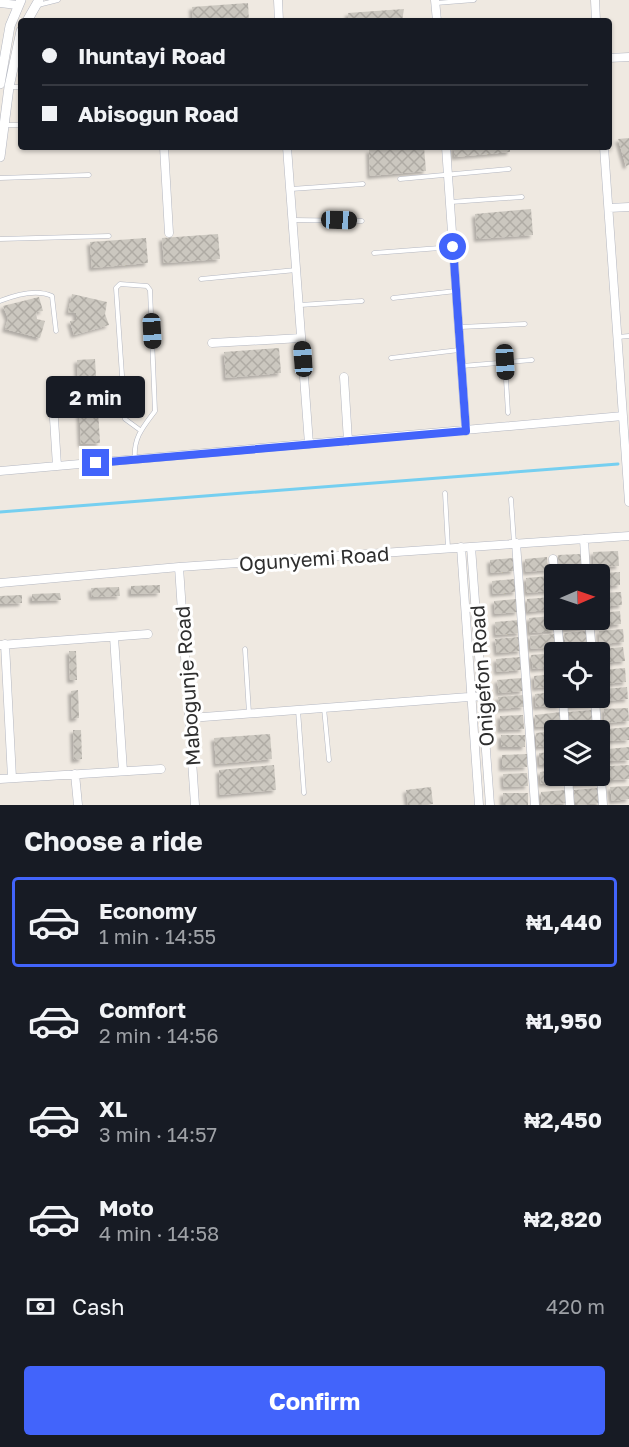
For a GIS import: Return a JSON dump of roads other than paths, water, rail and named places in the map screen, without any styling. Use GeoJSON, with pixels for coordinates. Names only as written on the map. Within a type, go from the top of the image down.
{"type":"FeatureCollection","features":[{"type":"Feature","properties":{"kind":"street"},"geometry":{"type":"LineString","coordinates":[[278,0],[279,18]]}},
{"type":"Feature","properties":{"kind":"street"},"geometry":{"type":"LineString","coordinates":[[595,0],[596,18]]}},
{"type":"Feature","properties":{"kind":"street"},"geometry":{"type":"LineString","coordinates":[[0,3],[19,2],[4,50],[5,125],[0,157]]}},
{"type":"Feature","properties":{"kind":"street"},"geometry":{"type":"LineString","coordinates":[[435,2],[437,18]]}},
{"type":"Feature","properties":{"kind":"street"},"geometry":{"type":"LineString","coordinates":[[29,18],[37,3]]}},
{"type":"Feature","properties":{"kind":"street"},"geometry":{"type":"LineString","coordinates":[[5,85],[18,41]]}},
{"type":"Feature","properties":{"kind":"street"},"geometry":{"type":"LineString","coordinates":[[612,58],[629,57]]}},
{"type":"Feature","properties":{"kind":"street"},"geometry":{"type":"LineString","coordinates":[[164,150],[169,233]]}},
{"type":"Feature","properties":{"kind":"street"},"geometry":{"type":"LineString","coordinates":[[287,150],[309,444]]}},
{"type":"Feature","properties":{"kind":"street"},"geometry":{"type":"LineString","coordinates":[[446,150],[466,431]]}},
{"type":"Feature","properties":{"kind":"street"},"geometry":{"type":"LineString","coordinates":[[604,150],[618,337],[625,397],[623,416],[628,458],[629,502]]}},
{"type":"Feature","properties":{"kind":"street"},"geometry":{"type":"LineString","coordinates":[[609,208],[629,207]]}},
{"type":"Feature","properties":{"kind":"street"},"geometry":{"type":"LineString","coordinates":[[212,343],[301,338]]}},
{"type":"Feature","properties":{"kind":"street"},"geometry":{"type":"LineString","coordinates":[[344,377],[348,441]]}},
{"type":"Feature","properties":{"kind":"street"},"geometry":{"type":"LineString","coordinates":[[52,387],[57,466]]}},
{"type":"Feature","properties":{"kind":"street"},"geometry":{"type":"LineString","coordinates":[[0,471],[623,416]]}},
{"type":"Feature","properties":{"kind":"street","name":"Ogunyemi Road"},"geometry":{"type":"LineString","coordinates":[[0,583],[179,567],[629,536]]}},
{"type":"Feature","properties":{"kind":"street"},"geometry":{"type":"LineString","coordinates":[[584,539],[585,564]]}},
{"type":"Feature","properties":{"kind":"street"},"geometry":{"type":"LineString","coordinates":[[515,543],[535,805]]}},
{"type":"Feature","properties":{"kind":"street","name":"Onigefon Road"},"geometry":{"type":"LineString","coordinates":[[460,547],[479,805]]}},
{"type":"Feature","properties":{"kind":"street","name":"Onigefon Road"},"geometry":{"type":"LineString","coordinates":[[471,547],[490,805]]}},
{"type":"Feature","properties":{"kind":"street"},"geometry":{"type":"LineString","coordinates":[[553,559],[553,564]]}},
{"type":"Feature","properties":{"kind":"street","name":"Mabogunje Road"},"geometry":{"type":"LineString","coordinates":[[179,567],[195,805]]}},
{"type":"Feature","properties":{"kind":"street"},"geometry":{"type":"LineString","coordinates":[[12,778],[3,645],[148,634]]}},
{"type":"Feature","properties":{"kind":"street"},"geometry":{"type":"LineString","coordinates":[[114,637],[123,771]]}},
{"type":"Feature","properties":{"kind":"street"},"geometry":{"type":"LineString","coordinates":[[190,718],[482,696]]}},
{"type":"Feature","properties":{"kind":"street"},"geometry":{"type":"LineString","coordinates":[[0,779],[160,769]]}},
{"type":"Feature","properties":{"kind":"street"},"geometry":{"type":"LineString","coordinates":[[75,774],[78,805]]}},
{"type":"Feature","properties":{"kind":"street"},"geometry":{"type":"LineString","coordinates":[[569,786],[570,805]]}},
{"type":"Feature","properties":{"kind":"street"},"geometry":{"type":"LineString","coordinates":[[602,786],[603,805]]}},
{"type":"Feature","properties":{"kind":"lane"},"geometry":{"type":"LineString","coordinates":[[37,3],[58,0]]}},
{"type":"Feature","properties":{"kind":"lane"},"geometry":{"type":"LineString","coordinates":[[435,2],[474,0]]}},
{"type":"Feature","properties":{"kind":"lane"},"geometry":{"type":"LineString","coordinates":[[5,125],[18,125]]}},
{"type":"Feature","properties":{"kind":"lane"},"geometry":{"type":"LineString","coordinates":[[400,179],[509,169]]}},
{"type":"Feature","properties":{"kind":"lane"},"geometry":{"type":"LineString","coordinates":[[0,178],[88,175]]}},
{"type":"Feature","properties":{"kind":"lane"},"geometry":{"type":"LineString","coordinates":[[290,189],[363,184]]}},
{"type":"Feature","properties":{"kind":"lane"},"geometry":{"type":"LineString","coordinates":[[450,202],[522,197]]}},
{"type":"Feature","properties":{"kind":"lane"},"geometry":{"type":"LineString","coordinates":[[293,220],[362,220]]}},
{"type":"Feature","properties":{"kind":"lane"},"geometry":{"type":"LineString","coordinates":[[0,238],[109,236]]}},
{"type":"Feature","properties":{"kind":"lane"},"geometry":{"type":"LineString","coordinates":[[374,253],[453,247]]}},
{"type":"Feature","properties":{"kind":"lane"},"geometry":{"type":"LineString","coordinates":[[201,279],[296,270]]}},
{"type":"Feature","properties":{"kind":"lane"},"geometry":{"type":"LineString","coordinates":[[135,459],[134,446],[140,430],[155,411],[150,290],[147,286],[120,284],[117,288],[125,419],[140,430]]}},
{"type":"Feature","properties":{"kind":"lane"},"geometry":{"type":"LineString","coordinates":[[393,298],[456,291]]}},
{"type":"Feature","properties":{"kind":"lane"},"geometry":{"type":"LineString","coordinates":[[0,301],[32,293],[49,294],[52,296],[56,331]]}},
{"type":"Feature","properties":{"kind":"lane"},"geometry":{"type":"LineString","coordinates":[[299,305],[362,301]]}},
{"type":"Feature","properties":{"kind":"lane"},"geometry":{"type":"LineString","coordinates":[[459,327],[525,324]]}},
{"type":"Feature","properties":{"kind":"lane"},"geometry":{"type":"LineString","coordinates":[[618,337],[629,336]]}},
{"type":"Feature","properties":{"kind":"lane"},"geometry":{"type":"LineString","coordinates":[[391,358],[461,350]]}},
{"type":"Feature","properties":{"kind":"lane"},"geometry":{"type":"LineString","coordinates":[[462,366],[532,360]]}},
{"type":"Feature","properties":{"kind":"lane"},"geometry":{"type":"LineString","coordinates":[[505,362],[508,413]]}},
{"type":"Feature","properties":{"kind":"lane"},"geometry":{"type":"LineString","coordinates":[[445,493],[448,548]]}},
{"type":"Feature","properties":{"kind":"lane"},"geometry":{"type":"LineString","coordinates":[[511,499],[515,543]]}},
{"type":"Feature","properties":{"kind":"lane"},"geometry":{"type":"LineString","coordinates":[[245,650],[249,713]]}},
{"type":"Feature","properties":{"kind":"lane"},"geometry":{"type":"LineString","coordinates":[[324,708],[329,760]]}},
{"type":"Feature","properties":{"kind":"lane"},"geometry":{"type":"LineString","coordinates":[[298,710],[304,793]]}},
{"type":"Feature","properties":{"kind":"waterway"},"geometry":{"type":"LineString","coordinates":[[0,512],[618,464]]}}]}
